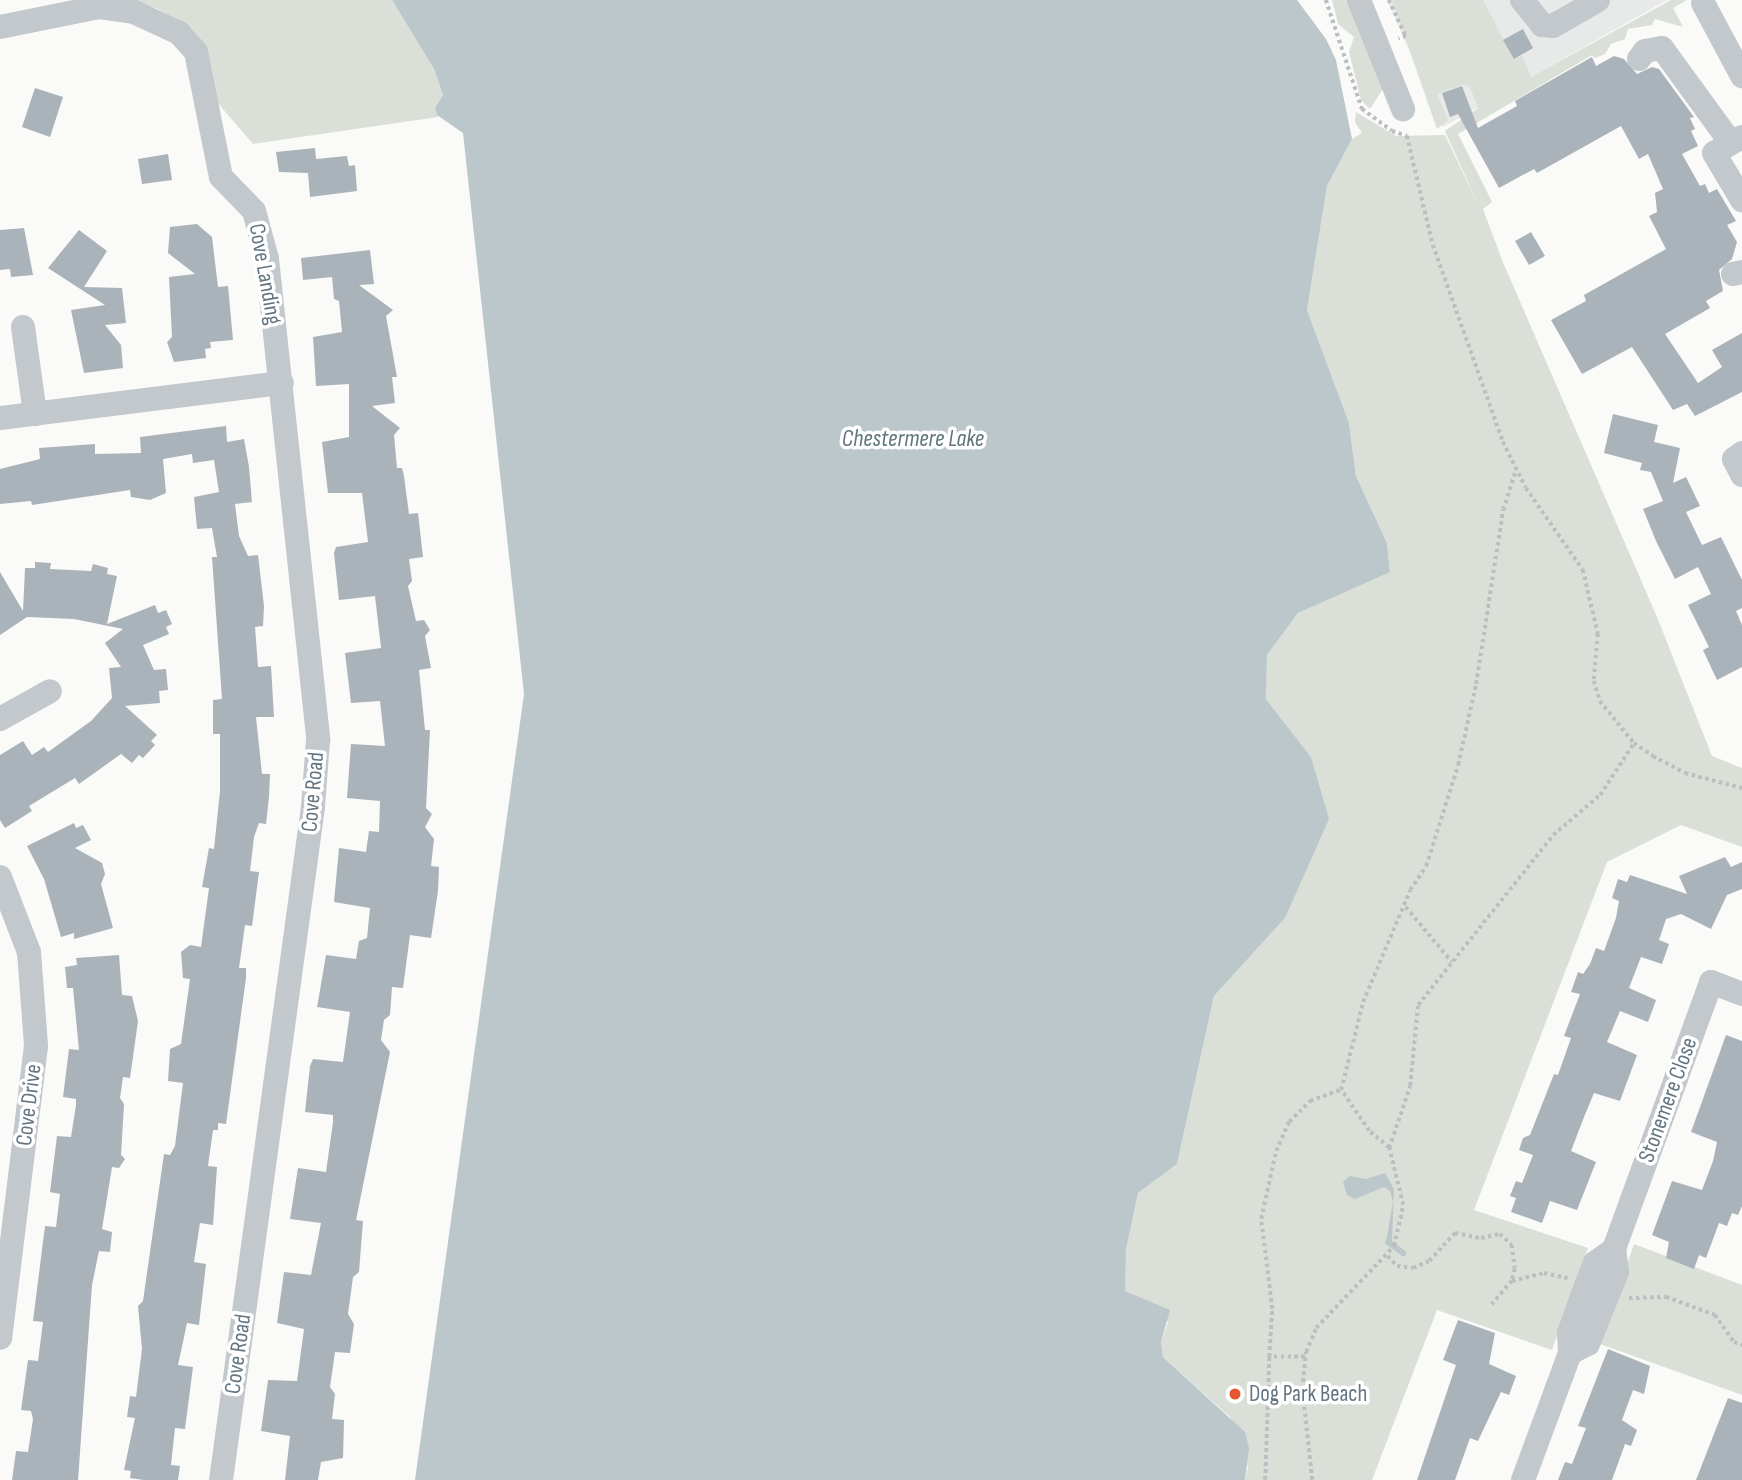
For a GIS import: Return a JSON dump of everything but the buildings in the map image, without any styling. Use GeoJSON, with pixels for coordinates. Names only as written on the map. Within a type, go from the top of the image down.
{"type":"FeatureCollection","features":[{"type":"Feature","properties":{"kind":"street"},"geometry":{"type":"LineString","coordinates":[[1359,0],[1403,109]]}},
{"type":"Feature","properties":{"kind":"street"},"geometry":{"type":"LineString","coordinates":[[1522,0],[1542,25],[1553,26],[1598,0]]}},
{"type":"Feature","properties":{"kind":"street"},"geometry":{"type":"LineString","coordinates":[[1703,3],[1742,76]]}},
{"type":"Feature","properties":{"kind":"street","name":"Cove Landing"},"geometry":{"type":"LineString","coordinates":[[0,27],[99,7],[134,12],[179,33],[196,52],[221,177],[254,211],[267,259],[282,383]]}},
{"type":"Feature","properties":{"kind":"street"},"geometry":{"type":"LineString","coordinates":[[1639,59],[1645,51],[1662,48],[1676,61],[1737,140],[1714,153],[1742,200]]}},
{"type":"Feature","properties":{"kind":"street"},"geometry":{"type":"LineString","coordinates":[[23,327],[35,414]]}},
{"type":"Feature","properties":{"kind":"street"},"geometry":{"type":"LineString","coordinates":[[0,418],[282,383]]}},
{"type":"Feature","properties":{"kind":"street","name":"Cove Road"},"geometry":{"type":"LineString","coordinates":[[221,1480],[312,820],[318,740],[282,383]]}},
{"type":"Feature","properties":{"kind":"street"},"geometry":{"type":"LineString","coordinates":[[1742,453],[1734,459],[1742,475]]}},
{"type":"Feature","properties":{"kind":"street"},"geometry":{"type":"LineString","coordinates":[[0,719],[50,691]]}},
{"type":"Feature","properties":{"kind":"street","name":"Cove Drive"},"geometry":{"type":"LineString","coordinates":[[0,877],[29,952],[36,1046],[11,1159],[0,1338]]}},
{"type":"Feature","properties":{"kind":"street","name":"Stonemere Close"},"geometry":{"type":"LineString","coordinates":[[1523,1480],[1570,1353],[1569,1333],[1587,1283],[1595,1264],[1614,1249],[1711,982],[1742,994]]}},
{"type":"Feature","properties":{"kind":"path"},"geometry":{"type":"LineString","coordinates":[[1326,0],[1363,109],[1392,131],[1407,136],[1433,245],[1516,469],[1583,570],[1598,634],[1596,691],[1634,743],[1685,773],[1742,788]]}},
{"type":"Feature","properties":{"kind":"path"},"geometry":{"type":"LineString","coordinates":[[1389,1148],[1369,1131],[1341,1090],[1363,1002],[1405,906],[1426,866],[1458,765],[1476,684],[1496,551],[1516,469]]}},
{"type":"Feature","properties":{"kind":"path"},"geometry":{"type":"LineString","coordinates":[[1312,1480],[1302,1388],[1305,1357],[1316,1328],[1388,1256],[1402,1205],[1389,1148],[1410,1086],[1412,1027],[1418,1005],[1553,835],[1600,795],[1634,743]]}},
{"type":"Feature","properties":{"kind":"path"},"geometry":{"type":"LineString","coordinates":[[1405,906],[1452,962]]}},
{"type":"Feature","properties":{"kind":"path"},"geometry":{"type":"LineString","coordinates":[[1265,1480],[1272,1309],[1261,1219],[1276,1151],[1299,1110],[1324,1094],[1341,1090]]}},
{"type":"Feature","properties":{"kind":"path"},"geometry":{"type":"LineString","coordinates":[[1388,1256],[1397,1266],[1413,1268],[1429,1261],[1455,1233],[1506,1238],[1514,1256],[1513,1281]]}},
{"type":"Feature","properties":{"kind":"path"},"geometry":{"type":"LineString","coordinates":[[1492,1305],[1513,1281],[1544,1273],[1576,1282]]}},
{"type":"Feature","properties":{"kind":"path"},"geometry":{"type":"LineString","coordinates":[[1616,1298],[1666,1297],[1715,1315],[1742,1345]]}},
{"type":"Feature","properties":{"kind":"path"},"geometry":{"type":"LineString","coordinates":[[1269,1357],[1305,1357]]}},
{"type":"Feature","properties":{"kind":"shaded area"},"geometry":{"type":"Polygon","coordinates":[[[127,0],[392,0],[434,69],[443,95],[435,108],[438,117],[253,144],[216,101],[181,22],[156,8],[127,0]]]}},
{"type":"Feature","properties":{"kind":"shaded area"},"geometry":{"type":"Polygon","coordinates":[[[1332,0],[1347,0],[1371,54],[1383,89],[1370,109],[1361,100],[1349,52],[1354,37],[1338,24],[1332,0]]]}},
{"type":"Feature","properties":{"kind":"shaded area"},"geometry":{"type":"Polygon","coordinates":[[[1387,0],[1667,0],[1443,127],[1387,0]]]}},
{"type":"Feature","properties":{"kind":"shaded area"},"geometry":{"type":"Polygon","coordinates":[[[1392,0],[1483,0],[1514,59],[1522,56],[1531,77],[1671,0],[1687,0],[1673,8],[1683,27],[1655,19],[1652,25],[1628,29],[1625,39],[1611,44],[1605,54],[1595,58],[1592,55],[1458,134],[1492,202],[1483,209],[1502,260],[1657,617],[1712,756],[1742,768],[1742,847],[1681,825],[1607,862],[1474,1210],[1588,1248],[1552,1350],[1437,1310],[1372,1480],[1245,1480],[1248,1467],[1230,1417],[1163,1357],[1161,1342],[1168,1322],[1124,1291],[1126,1250],[1138,1193],[1177,1164],[1214,996],[1285,918],[1311,757],[1266,699],[1267,655],[1298,613],[1390,571],[1387,543],[1356,476],[1349,423],[1307,310],[1327,186],[1352,139],[1362,133],[1355,122],[1356,112],[1396,136],[1445,135],[1480,209],[1445,131],[1478,108],[1470,87],[1463,84],[1437,94],[1448,120],[1437,129],[1392,0]]]}},
{"type":"Feature","properties":{"kind":"shaded area"},"geometry":{"type":"Polygon","coordinates":[[[1634,1244],[1742,1285],[1742,1395],[1600,1344],[1634,1244]]]}},
{"type":"Feature","properties":{"kind":"water","name":"Chestermere Lake"},"geometry":{"type":"Polygon","coordinates":[[[392,0],[1297,0],[1326,39],[1336,60],[1352,139],[1327,186],[1307,310],[1349,423],[1356,476],[1387,543],[1390,572],[1298,613],[1267,655],[1266,699],[1311,757],[1329,819],[1285,918],[1214,996],[1177,1164],[1138,1193],[1126,1250],[1125,1291],[1170,1310],[1161,1342],[1163,1357],[1245,1432],[1249,1448],[1245,1480],[415,1480],[524,694],[463,133],[437,115],[435,108],[443,95],[434,69],[392,0]]]}},
{"type":"Feature","properties":{"kind":"water"},"geometry":{"type":"Polygon","coordinates":[[[1385,1173],[1394,1189],[1392,1242],[1386,1242],[1393,1202],[1390,1191],[1384,1187],[1355,1199],[1347,1195],[1343,1182],[1350,1176],[1366,1179],[1385,1173]]]}},
{"type":"Feature","properties":{"kind":"waterway"},"geometry":{"type":"LineString","coordinates":[[1388,1242],[1403,1253]]}},
{"type":"Feature","properties":{"kind":"place","name":"Dog Park Beach"},"geometry":{"type":"Point","coordinates":[1235,1394]}}]}
